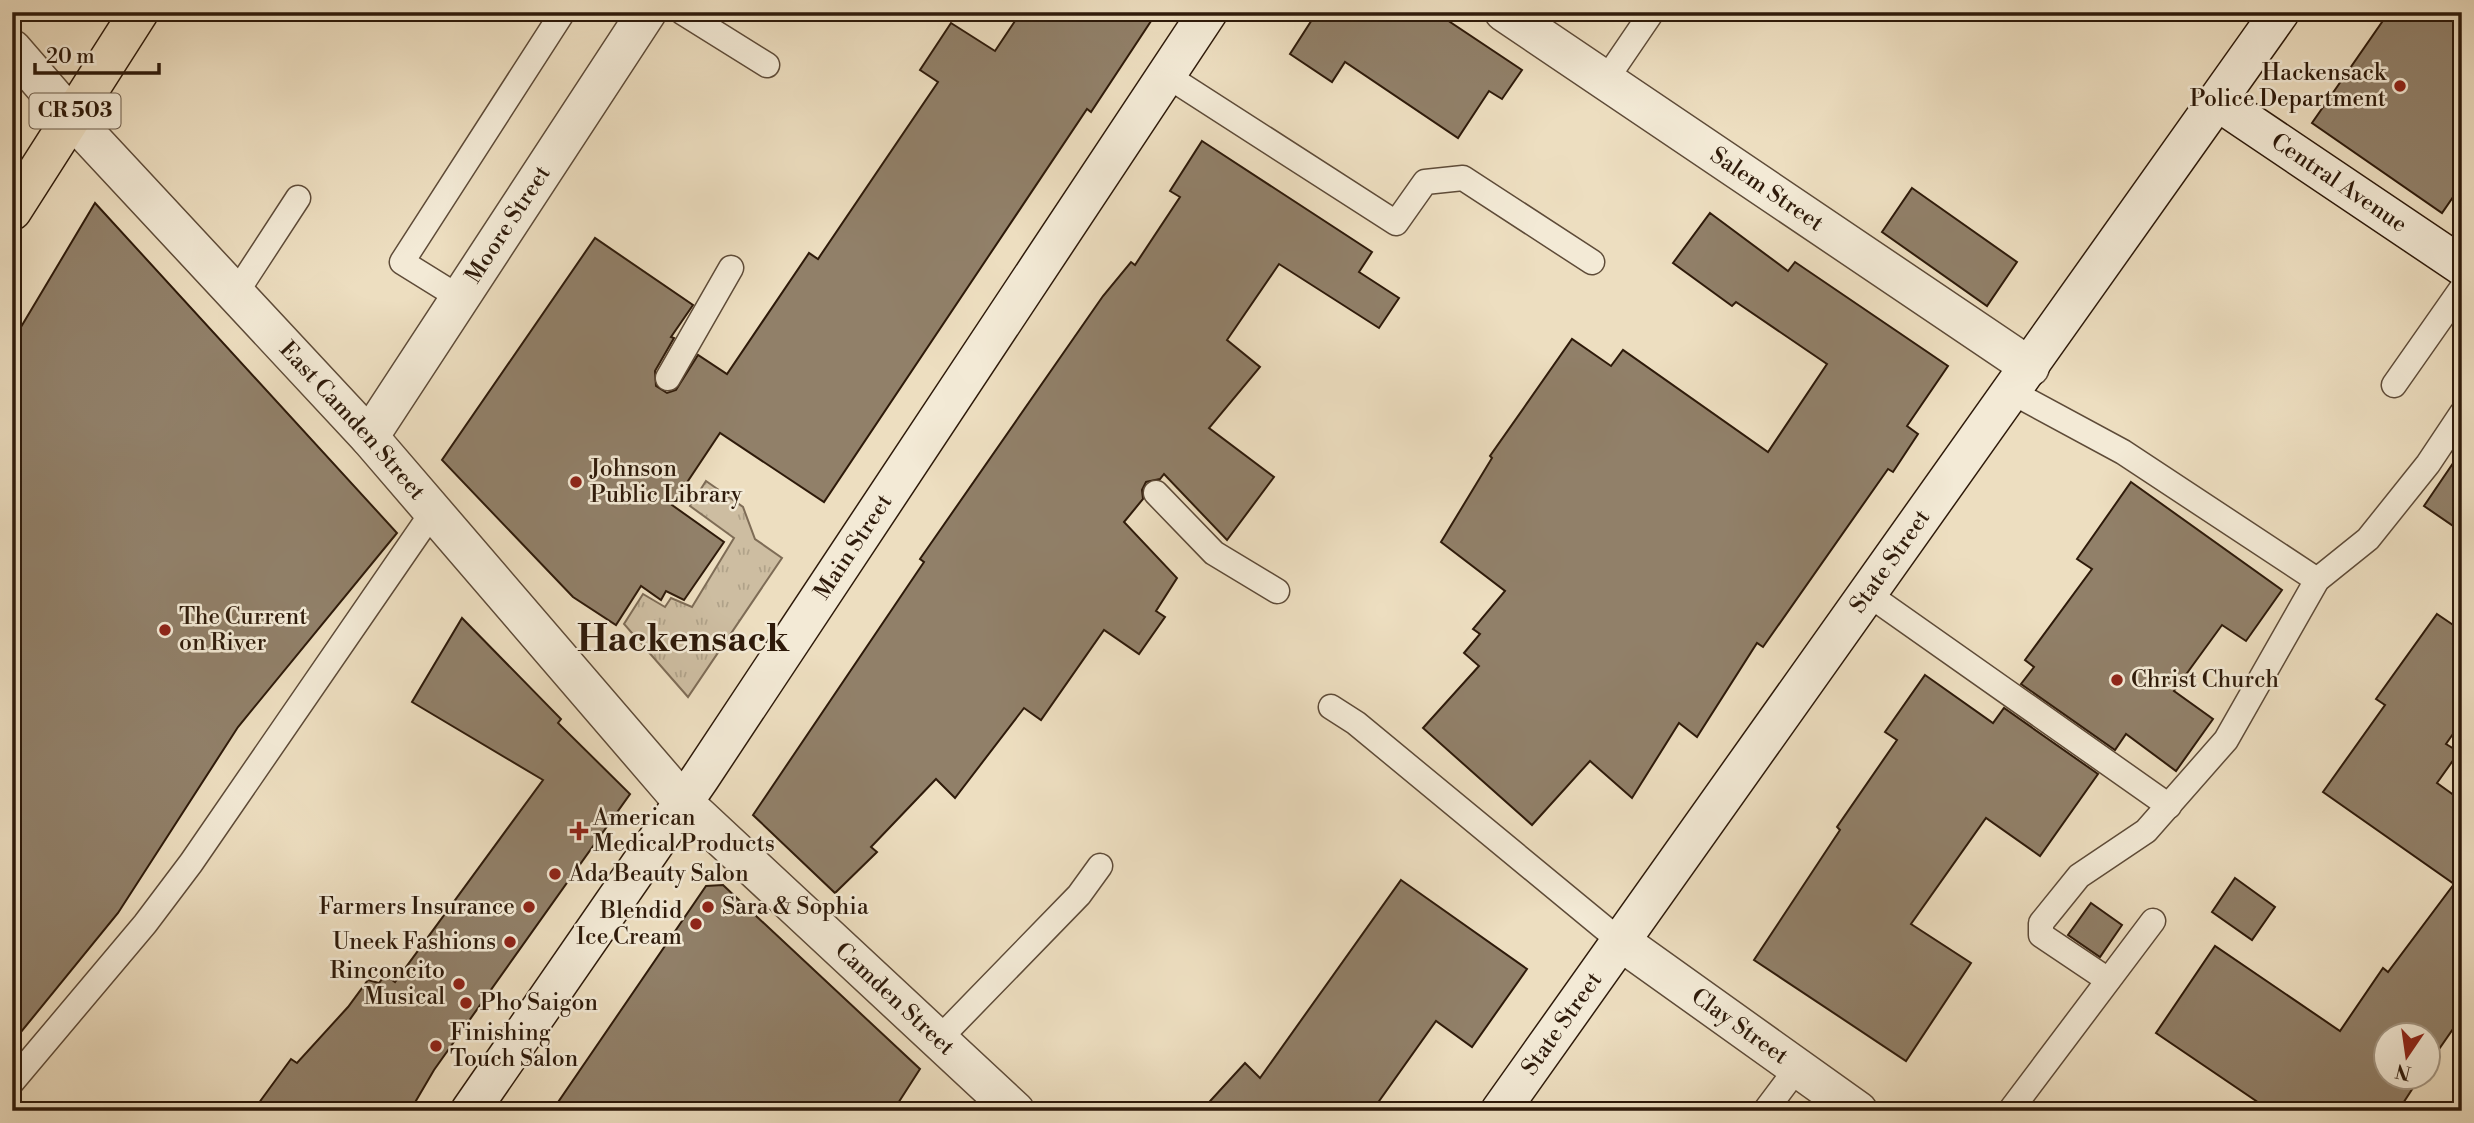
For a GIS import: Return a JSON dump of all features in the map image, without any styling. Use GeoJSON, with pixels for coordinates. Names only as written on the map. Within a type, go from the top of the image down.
{"type":"FeatureCollection","features":[{"type":"Feature","properties":{"kind":"main road","name":"CR 503"},"geometry":{"type":"LineString","coordinates":[[12,211],[139,12]]}},
{"type":"Feature","properties":{"kind":"street","name":"Moore Street"},"geometry":{"type":"LineString","coordinates":[[369,436],[647,12]]}},
{"type":"Feature","properties":{"kind":"street","name":"Main Street"},"geometry":{"type":"LineString","coordinates":[[470,1111],[683,802],[1208,12]]}},
{"type":"Feature","properties":{"kind":"street","name":"Salem Street"},"geometry":{"type":"LineString","coordinates":[[1504,12],[1605,81],[2021,380]]}},
{"type":"Feature","properties":{"kind":"street","name":"State Street"},"geometry":{"type":"LineString","coordinates":[[1500,1111],[2280,12]]}},
{"type":"Feature","properties":{"kind":"street","name":"East Camden Street"},"geometry":{"type":"LineString","coordinates":[[12,49],[71,117],[369,436],[683,802]]}},
{"type":"Feature","properties":{"kind":"street","name":"Central Avenue"},"geometry":{"type":"LineString","coordinates":[[2217,100],[2462,266]]}},
{"type":"Feature","properties":{"kind":"street","name":"Camden Street"},"geometry":{"type":"LineString","coordinates":[[683,802],[1015,1111]]}},
{"type":"Feature","properties":{"kind":"street","name":"Clay Street"},"geometry":{"type":"LineString","coordinates":[[1620,941],[1858,1111]]}},
{"type":"Feature","properties":{"kind":"lane"},"geometry":{"type":"LineString","coordinates":[[460,298],[401,262],[563,12]]}},
{"type":"Feature","properties":{"kind":"lane"},"geometry":{"type":"LineString","coordinates":[[682,12],[767,65]]}},
{"type":"Feature","properties":{"kind":"lane"},"geometry":{"type":"LineString","coordinates":[[1605,81],[1652,12]]}},
{"type":"Feature","properties":{"kind":"lane"},"geometry":{"type":"LineString","coordinates":[[1166,75],[1396,223],[1425,182],[1463,178],[1592,262]]}},
{"type":"Feature","properties":{"kind":"lane"},"geometry":{"type":"LineString","coordinates":[[236,293],[298,198]]}},
{"type":"Feature","properties":{"kind":"lane"},"geometry":{"type":"LineString","coordinates":[[668,378],[731,268]]}},
{"type":"Feature","properties":{"kind":"lane"},"geometry":{"type":"LineString","coordinates":[[2394,386],[2462,288]]}},
{"type":"Feature","properties":{"kind":"lane"},"geometry":{"type":"LineString","coordinates":[[2021,380],[2123,452],[2317,580]]}},
{"type":"Feature","properties":{"kind":"lane"},"geometry":{"type":"LineString","coordinates":[[2108,980],[2041,935],[2041,923],[2079,876],[2147,831],[2226,740],[2317,580],[2368,539],[2428,464],[2462,414]]}},
{"type":"Feature","properties":{"kind":"lane"},"geometry":{"type":"LineString","coordinates":[[1156,493],[1214,553],[1278,591]]}},
{"type":"Feature","properties":{"kind":"lane"},"geometry":{"type":"LineString","coordinates":[[12,1082],[145,924],[183,873],[434,510]]}},
{"type":"Feature","properties":{"kind":"lane"},"geometry":{"type":"LineString","coordinates":[[1868,594],[2169,806]]}},
{"type":"Feature","properties":{"kind":"lane"},"geometry":{"type":"LineString","coordinates":[[1331,707],[1356,723],[1620,941]]}},
{"type":"Feature","properties":{"kind":"lane"},"geometry":{"type":"LineString","coordinates":[[939,1039],[1079,895],[1100,866]]}},
{"type":"Feature","properties":{"kind":"lane"},"geometry":{"type":"LineString","coordinates":[[2010,1111],[2153,921]]}},
{"type":"Feature","properties":{"kind":"lane"},"geometry":{"type":"LineString","coordinates":[[1765,1111],[1798,1068]]}},
{"type":"Feature","properties":{"kind":"green space"},"geometry":{"type":"Polygon","coordinates":[[[706,481],[743,507],[755,539],[782,558],[688,697],[624,624],[643,594],[665,607],[671,598],[692,607],[734,538],[690,506],[706,481]]]}},
{"type":"Feature","properties":{"kind":"building"},"geometry":{"type":"Polygon","coordinates":[[[1021,12],[1157,12],[1091,112],[1087,109],[824,502],[720,433],[672,505],[724,542],[684,600],[666,591],[661,600],[641,586],[616,625],[573,597],[442,460],[595,238],[693,305],[671,337],[674,338],[655,371],[656,386],[667,393],[676,390],[698,355],[727,374],[809,253],[818,259],[938,82],[920,70],[951,23],[995,51],[1021,12]]]}},
{"type":"Feature","properties":{"kind":"building"},"geometry":{"type":"Polygon","coordinates":[[[1317,12],[1435,12],[1522,70],[1502,99],[1489,91],[1458,138],[1345,62],[1332,82],[1290,54],[1317,12]]]}},
{"type":"Feature","properties":{"kind":"building","name":"Hackensack Police Department"},"geometry":{"type":"Polygon","coordinates":[[[2389,12],[2462,12],[2462,184],[2442,213],[2312,123],[2389,12]]]}},
{"type":"Feature","properties":{"kind":"building"},"geometry":{"type":"Polygon","coordinates":[[[1202,141],[1372,252],[1359,272],[1399,298],[1379,328],[1279,264],[1227,340],[1260,367],[1209,428],[1274,477],[1227,540],[1164,474],[1160,479],[1146,482],[1142,490],[1143,499],[1124,522],[1177,578],[1156,611],[1165,617],[1139,654],[1104,630],[1041,720],[1024,708],[955,798],[936,779],[871,847],[877,852],[835,893],[753,815],[924,562],[920,559],[1103,296],[1131,262],[1135,265],[1180,197],[1170,191],[1202,141]]]}},
{"type":"Feature","properties":{"kind":"building"},"geometry":{"type":"Polygon","coordinates":[[[1912,188],[2017,262],[1987,306],[1882,232],[1912,188]]]}},
{"type":"Feature","properties":{"kind":"building","name":"The Current on River"},"geometry":{"type":"Polygon","coordinates":[[[95,203],[397,533],[238,727],[118,913],[12,1043],[12,342],[95,203]]]}},
{"type":"Feature","properties":{"kind":"building"},"geometry":{"type":"Polygon","coordinates":[[[1710,213],[1788,271],[1795,262],[1948,366],[1907,426],[1918,434],[1893,472],[1888,469],[1763,647],[1757,643],[1697,737],[1679,723],[1632,798],[1590,761],[1532,825],[1423,728],[1479,666],[1464,653],[1480,634],[1473,629],[1505,591],[1441,542],[1492,458],[1490,456],[1572,339],[1611,366],[1623,350],[1768,452],[1827,364],[1736,302],[1732,306],[1673,263],[1710,213]]]}},
{"type":"Feature","properties":{"kind":"building"},"geometry":{"type":"Polygon","coordinates":[[[2462,450],[2462,532],[2424,506],[2462,450]]]}},
{"type":"Feature","properties":{"kind":"building"},"geometry":{"type":"Polygon","coordinates":[[[2131,482],[2282,590],[2246,641],[2222,625],[2174,691],[2213,719],[2176,771],[2126,734],[2115,750],[2021,684],[2034,667],[2025,660],[2092,569],[2077,559],[2131,482]]]}},
{"type":"Feature","properties":{"kind":"building"},"geometry":{"type":"Polygon","coordinates":[[[2437,614],[2462,631],[2462,721],[2446,744],[2459,752],[2437,783],[2462,801],[2462,1016],[2442,1045],[2442,1021],[2372,1021],[2372,1092],[2410,1092],[2398,1111],[2271,1111],[2156,1033],[2215,946],[2340,1031],[2383,968],[2388,972],[2454,884],[2323,792],[2385,705],[2376,699],[2437,614]]]}},
{"type":"Feature","properties":{"kind":"building"},"geometry":{"type":"Polygon","coordinates":[[[462,618],[561,719],[558,723],[630,794],[434,1070],[410,1111],[253,1111],[291,1059],[297,1063],[348,1007],[368,980],[379,983],[385,975],[395,982],[543,780],[412,702],[462,618]]]}},
{"type":"Feature","properties":{"kind":"building"},"geometry":{"type":"Polygon","coordinates":[[[1925,675],[1993,723],[2004,708],[2098,774],[2040,856],[1986,818],[1911,924],[1971,963],[1906,1061],[1754,960],[1840,830],[1837,827],[1897,740],[1885,732],[1925,675]]]}},
{"type":"Feature","properties":{"kind":"building"},"geometry":{"type":"Polygon","coordinates":[[[2235,878],[2275,907],[2252,940],[2212,912],[2235,878]]]}},
{"type":"Feature","properties":{"kind":"building"},"geometry":{"type":"Polygon","coordinates":[[[1401,880],[1527,969],[1472,1047],[1436,1021],[1372,1111],[1201,1111],[1245,1063],[1260,1078],[1401,880]]]}},
{"type":"Feature","properties":{"kind":"building"},"geometry":{"type":"Polygon","coordinates":[[[723,885],[920,1069],[893,1111],[552,1111],[706,886],[723,885]]]}},
{"type":"Feature","properties":{"kind":"building"},"geometry":{"type":"Polygon","coordinates":[[[2091,903],[2122,925],[2100,957],[2068,935],[2091,903]]]}},
{"type":"Feature","properties":{"kind":"place","name":"Hackensack Police Department"},"geometry":{"type":"Point","coordinates":[2400,86]}},
{"type":"Feature","properties":{"kind":"place","name":"Johnson Public Library"},"geometry":{"type":"Point","coordinates":[576,482]}},
{"type":"Feature","properties":{"kind":"place","name":"The Current on River"},"geometry":{"type":"Point","coordinates":[165,630]}},
{"type":"Feature","properties":{"kind":"place","name":"Christ Church"},"geometry":{"type":"Point","coordinates":[2117,680]}},
{"type":"Feature","properties":{"kind":"place","name":"American Medical Products"},"geometry":{"type":"Point","coordinates":[579,831]}},
{"type":"Feature","properties":{"kind":"place","name":"Ada Beauty Salon"},"geometry":{"type":"Point","coordinates":[555,874]}},
{"type":"Feature","properties":{"kind":"place","name":"Farmers Insurance"},"geometry":{"type":"Point","coordinates":[529,907]}},
{"type":"Feature","properties":{"kind":"place","name":"Sara & Sophia"},"geometry":{"type":"Point","coordinates":[708,907]}},
{"type":"Feature","properties":{"kind":"place","name":"Blendid Ice Cream"},"geometry":{"type":"Point","coordinates":[696,924]}},
{"type":"Feature","properties":{"kind":"place","name":"Uneek Fashions"},"geometry":{"type":"Point","coordinates":[510,942]}},
{"type":"Feature","properties":{"kind":"place","name":"Rinconcito Musical"},"geometry":{"type":"Point","coordinates":[459,984]}},
{"type":"Feature","properties":{"kind":"place","name":"Pho Saigon"},"geometry":{"type":"Point","coordinates":[466,1003]}},
{"type":"Feature","properties":{"kind":"place","name":"Finishing Touch Salon"},"geometry":{"type":"Point","coordinates":[436,1046]}},
{"type":"Feature","properties":{"kind":"district","name":"Hackensack"},"geometry":{"type":"Point","coordinates":[683,640]}}]}
